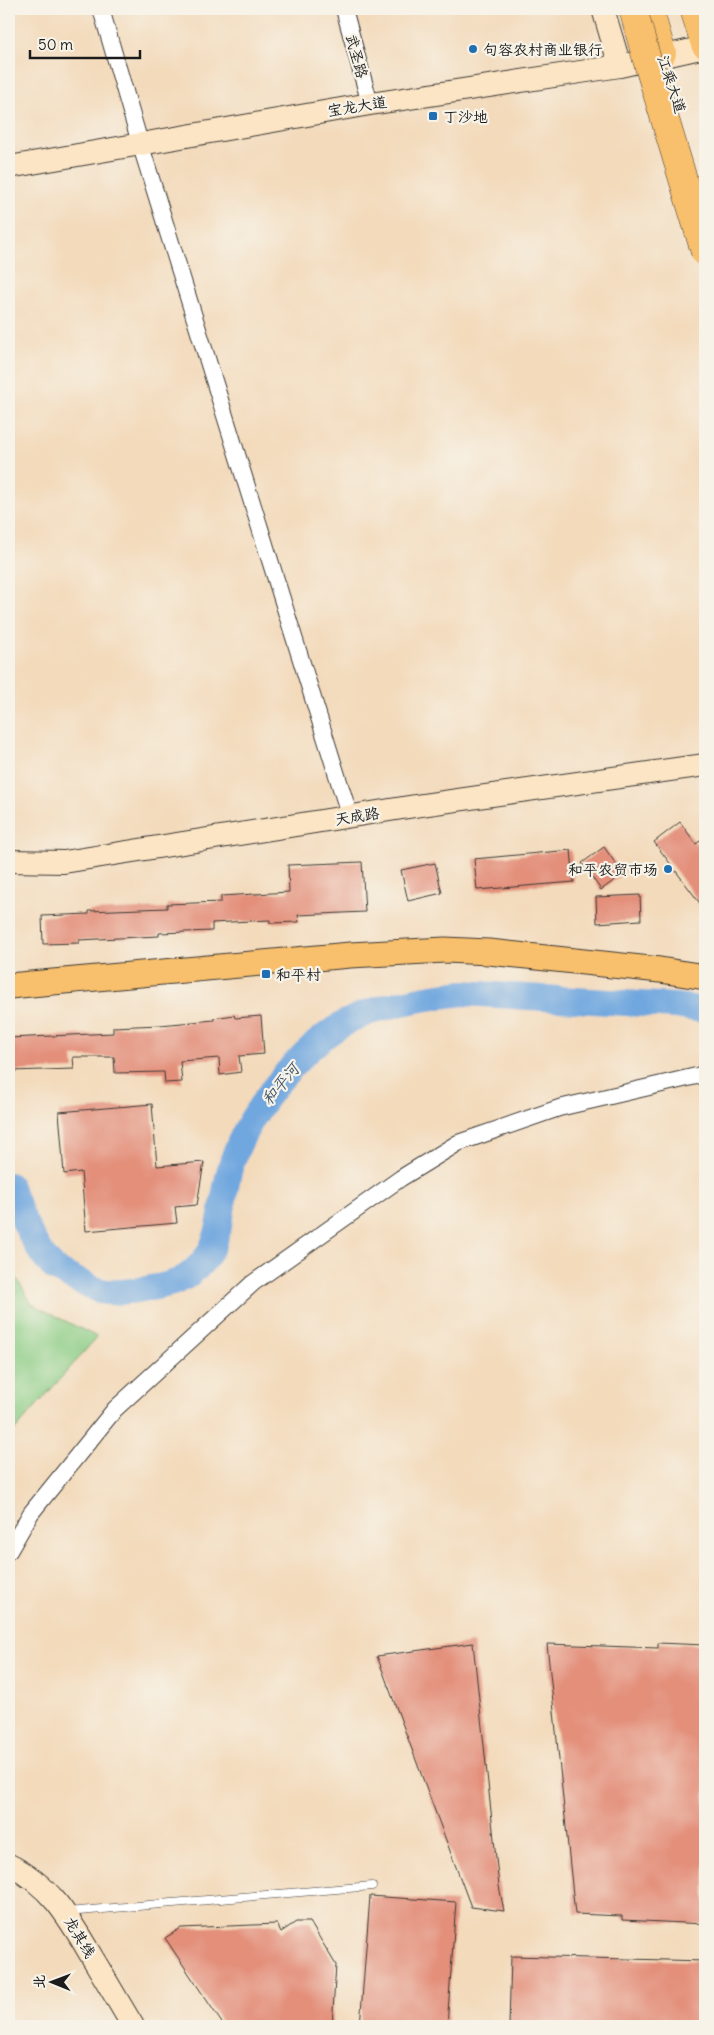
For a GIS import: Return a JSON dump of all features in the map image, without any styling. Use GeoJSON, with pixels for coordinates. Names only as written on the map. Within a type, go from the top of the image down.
{"type":"FeatureCollection","features":[{"type":"Feature","properties":{"kind":"highway"},"geometry":{"type":"LineString","coordinates":[[633,9],[705,252]]}},
{"type":"Feature","properties":{"kind":"highway","name":"江乘大道"},"geometry":{"type":"LineString","coordinates":[[648,9],[705,188]]}},
{"type":"Feature","properties":{"kind":"highway"},"geometry":{"type":"LineString","coordinates":[[694,9],[705,46]]}},
{"type":"Feature","properties":{"kind":"main road"},"geometry":{"type":"LineString","coordinates":[[9,986],[350,955],[445,950],[498,953],[660,970],[705,977]]}},
{"type":"Feature","properties":{"kind":"street"},"geometry":{"type":"LineString","coordinates":[[101,9],[140,143],[350,817]]}},
{"type":"Feature","properties":{"kind":"street","name":"武圣路"},"geometry":{"type":"LineString","coordinates":[[344,9],[370,104]]}},
{"type":"Feature","properties":{"kind":"street"},"geometry":{"type":"LineString","coordinates":[[603,9],[620,66]]}},
{"type":"Feature","properties":{"kind":"street"},"geometry":{"type":"LineString","coordinates":[[637,9],[705,233]]}},
{"type":"Feature","properties":{"kind":"street","name":"宝龙大道"},"geometry":{"type":"LineString","coordinates":[[9,167],[370,104],[620,66],[654,60],[705,46]]}},
{"type":"Feature","properties":{"kind":"street","name":"天成路"},"geometry":{"type":"LineString","coordinates":[[9,861],[64,862],[350,817],[705,765]]}},
{"type":"Feature","properties":{"kind":"street"},"geometry":{"type":"LineString","coordinates":[[9,1551],[31,1513],[116,1408],[253,1283],[401,1178],[458,1143],[559,1108],[705,1074]]}},
{"type":"Feature","properties":{"kind":"street","name":"龙其线"},"geometry":{"type":"LineString","coordinates":[[9,1865],[23,1872],[48,1892],[66,1912],[133,2026]]}},
{"type":"Feature","properties":{"kind":"lane"},"geometry":{"type":"LineString","coordinates":[[66,1912],[372,1886]]}},
{"type":"Feature","properties":{"kind":"green space"},"geometry":{"type":"Polygon","coordinates":[[[9,1265],[32,1304],[97,1337],[9,1437],[9,1265]]]}},
{"type":"Feature","properties":{"kind":"building"},"geometry":{"type":"Polygon","coordinates":[[[680,822],[696,844],[705,837],[705,910],[654,842],[680,822]]]}},
{"type":"Feature","properties":{"kind":"building"},"geometry":{"type":"Polygon","coordinates":[[[604,847],[623,874],[601,890],[582,863],[604,847]]]}},
{"type":"Feature","properties":{"kind":"building"},"geometry":{"type":"Polygon","coordinates":[[[571,850],[574,882],[477,890],[474,859],[571,850]]]}},
{"type":"Feature","properties":{"kind":"building"},"geometry":{"type":"Polygon","coordinates":[[[362,862],[365,912],[298,915],[299,922],[270,923],[270,920],[212,923],[212,931],[159,933],[159,936],[79,940],[79,943],[43,944],[42,916],[89,914],[89,911],[167,908],[167,904],[221,902],[221,896],[289,892],[288,865],[362,862]]]}},
{"type":"Feature","properties":{"kind":"building"},"geometry":{"type":"Polygon","coordinates":[[[435,863],[442,893],[408,901],[401,870],[435,863]]]}},
{"type":"Feature","properties":{"kind":"building"},"geometry":{"type":"Polygon","coordinates":[[[640,895],[641,920],[597,923],[596,897],[640,895]]]}},
{"type":"Feature","properties":{"kind":"building"},"geometry":{"type":"Polygon","coordinates":[[[234,1015],[235,1018],[261,1016],[264,1054],[239,1056],[241,1072],[220,1075],[219,1058],[180,1061],[182,1082],[165,1083],[164,1072],[115,1073],[114,1057],[73,1057],[74,1069],[11,1071],[10,1038],[113,1033],[113,1027],[214,1020],[214,1018],[234,1015]]]}},
{"type":"Feature","properties":{"kind":"building"},"geometry":{"type":"Polygon","coordinates":[[[152,1104],[157,1166],[204,1162],[197,1205],[175,1207],[177,1223],[86,1231],[81,1172],[64,1174],[59,1112],[152,1104]]]}},
{"type":"Feature","properties":{"kind":"building"},"geometry":{"type":"Polygon","coordinates":[[[473,1643],[499,1886],[504,1911],[471,1907],[377,1656],[473,1643]]]}},
{"type":"Feature","properties":{"kind":"building"},"geometry":{"type":"Polygon","coordinates":[[[658,1643],[705,1645],[705,1924],[622,1920],[622,1916],[575,1914],[547,1644],[658,1648],[658,1643]]]}},
{"type":"Feature","properties":{"kind":"building"},"geometry":{"type":"Polygon","coordinates":[[[370,1896],[456,1902],[447,2026],[360,2026],[370,1896]]]}},
{"type":"Feature","properties":{"kind":"building"},"geometry":{"type":"Polygon","coordinates":[[[296,1922],[310,1922],[336,1965],[332,2026],[224,2026],[165,1938],[181,1928],[277,1924],[281,1932],[296,1922]]]}},
{"type":"Feature","properties":{"kind":"building"},"geometry":{"type":"Polygon","coordinates":[[[511,1956],[705,1961],[705,2026],[509,2026],[511,1956]]]}},
{"type":"Feature","properties":{"kind":"waterway","name":"和平河"},"geometry":{"type":"LineString","coordinates":[[9,1185],[33,1240],[46,1259],[57,1270],[91,1287],[108,1292],[129,1291],[166,1285],[189,1275],[199,1266],[213,1245],[220,1222],[232,1162],[240,1142],[266,1099],[282,1078],[318,1042],[338,1027],[357,1017],[409,1001],[463,993],[675,1006],[705,1010]]}},
{"type":"Feature","properties":{"kind":"place","name":"句容农村商业银行"},"geometry":{"type":"Point","coordinates":[473,49]}},
{"type":"Feature","properties":{"kind":"place","name":"丁沙地"},"geometry":{"type":"Point","coordinates":[433,116]}},
{"type":"Feature","properties":{"kind":"place","name":"和平农贸市场"},"geometry":{"type":"Point","coordinates":[668,869]}},
{"type":"Feature","properties":{"kind":"place","name":"和平村"},"geometry":{"type":"Point","coordinates":[266,974]}}]}
